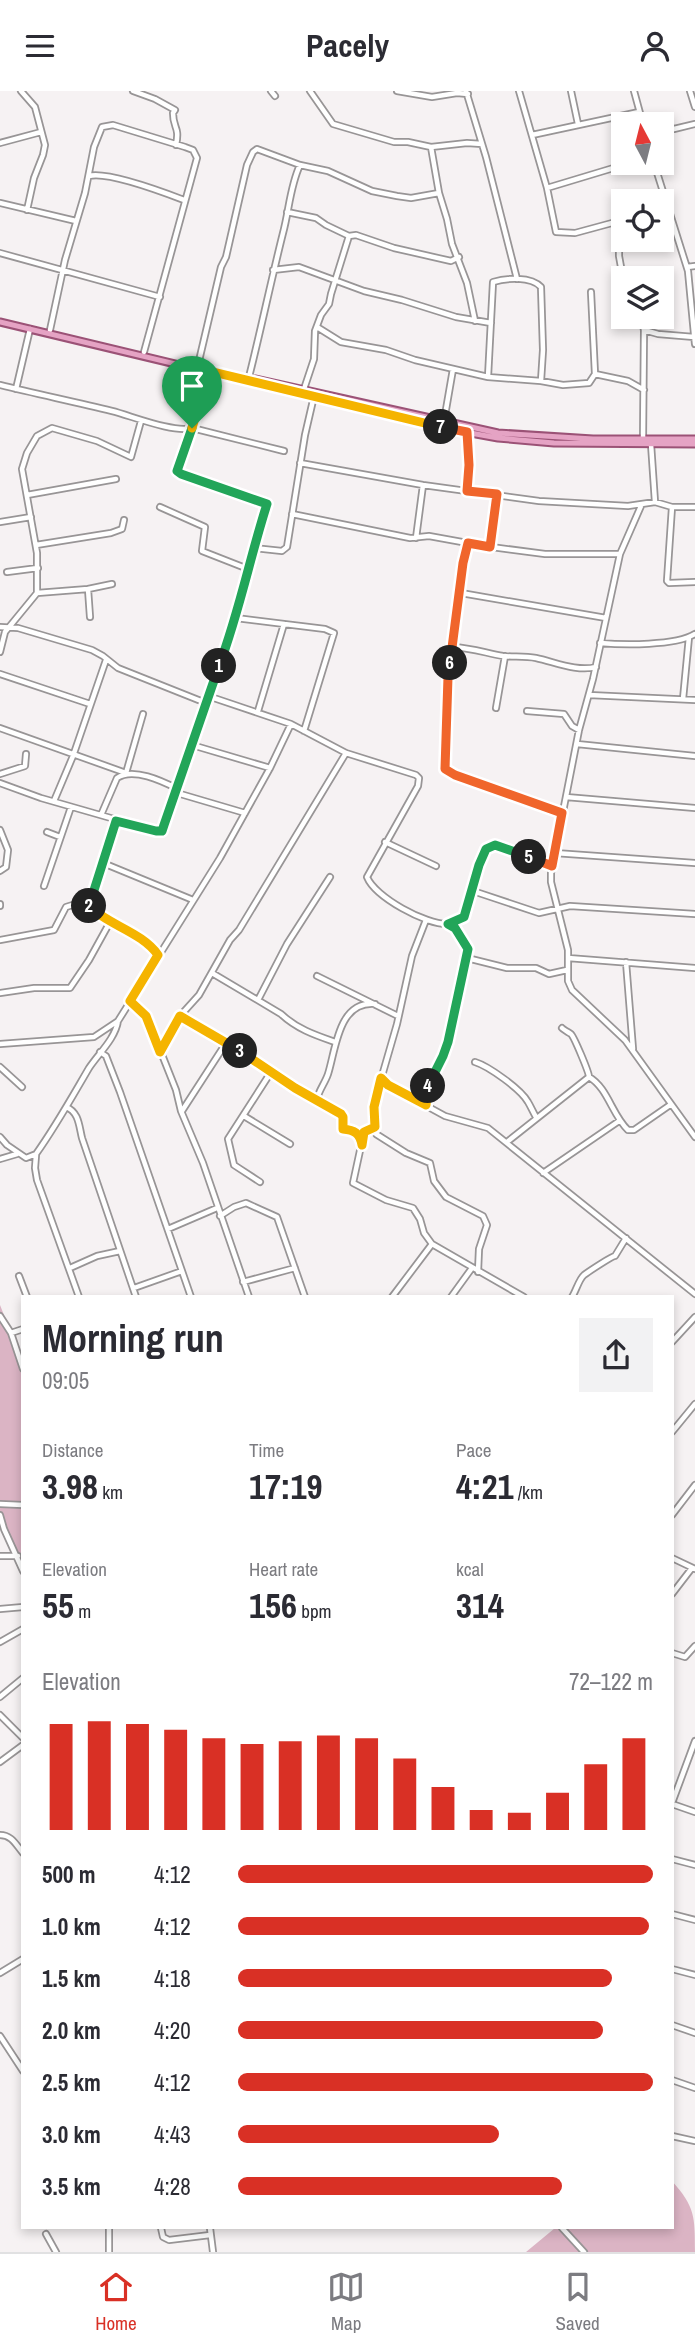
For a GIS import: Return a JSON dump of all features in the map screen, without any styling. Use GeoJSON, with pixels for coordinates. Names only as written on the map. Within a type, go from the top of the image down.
{"type":"FeatureCollection","features":[{"type":"Feature","properties":{"kind":"main road"},"geometry":{"type":"LineString","coordinates":[[0,320],[498,433],[695,442]]}},
{"type":"Feature","properties":{"kind":"main road"},"geometry":{"type":"LineString","coordinates":[[0,320],[467,432],[554,443],[695,442]]}},
{"type":"Feature","properties":{"kind":"street"},"geometry":{"type":"LineString","coordinates":[[21,91],[35,107],[44,150],[27,210]]}},
{"type":"Feature","properties":{"kind":"street"},"geometry":{"type":"LineString","coordinates":[[133,91],[175,110],[173,120],[178,132],[176,145]]}},
{"type":"Feature","properties":{"kind":"street"},"geometry":{"type":"LineString","coordinates":[[397,91],[432,97],[467,93],[517,279]]}},
{"type":"Feature","properties":{"kind":"street"},"geometry":{"type":"LineString","coordinates":[[519,91],[558,233],[575,233],[611,223]]}},
{"type":"Feature","properties":{"kind":"street"},"geometry":{"type":"LineString","coordinates":[[571,91],[579,124]]}},
{"type":"Feature","properties":{"kind":"street"},"geometry":{"type":"LineString","coordinates":[[634,91],[639,112]]}},
{"type":"Feature","properties":{"kind":"street"},"geometry":{"type":"LineString","coordinates":[[690,91],[695,107]]}},
{"type":"Feature","properties":{"kind":"street"},"geometry":{"type":"LineString","coordinates":[[312,92],[333,124],[394,142],[431,147],[482,143]]}},
{"type":"Feature","properties":{"kind":"street"},"geometry":{"type":"LineString","coordinates":[[532,135],[611,118]]}},
{"type":"Feature","properties":{"kind":"street"},"geometry":{"type":"LineString","coordinates":[[674,129],[695,124]]}},
{"type":"Feature","properties":{"kind":"street"},"geometry":{"type":"LineString","coordinates":[[50,330],[94,147],[104,126],[113,125],[193,150],[197,158],[144,352]]}},
{"type":"Feature","properties":{"kind":"street"},"geometry":{"type":"LineString","coordinates":[[0,143],[41,132]]}},
{"type":"Feature","properties":{"kind":"street"},"geometry":{"type":"LineString","coordinates":[[431,147],[439,193],[475,321]]}},
{"type":"Feature","properties":{"kind":"street"},"geometry":{"type":"LineString","coordinates":[[198,365],[249,158],[257,149],[300,165],[328,171],[372,191],[406,198],[439,193]]}},
{"type":"Feature","properties":{"kind":"street"},"geometry":{"type":"LineString","coordinates":[[249,377],[300,165]]}},
{"type":"Feature","properties":{"kind":"street"},"geometry":{"type":"LineString","coordinates":[[547,188],[611,169]]}},
{"type":"Feature","properties":{"kind":"street"},"geometry":{"type":"LineString","coordinates":[[88,176],[119,179],[184,200]]}},
{"type":"Feature","properties":{"kind":"street"},"geometry":{"type":"LineString","coordinates":[[0,203],[76,221]]}},
{"type":"Feature","properties":{"kind":"street"},"geometry":{"type":"LineString","coordinates":[[287,212],[316,218],[349,236],[356,235],[394,248],[451,261],[459,257]]}},
{"type":"Feature","properties":{"kind":"street"},"geometry":{"type":"LineString","coordinates":[[674,233],[687,267],[695,344]]}},
{"type":"Feature","properties":{"kind":"street"},"geometry":{"type":"LineString","coordinates":[[304,389],[314,359],[317,327],[321,315],[331,302],[349,236]]}},
{"type":"Feature","properties":{"kind":"street"},"geometry":{"type":"LineString","coordinates":[[0,253],[160,297]]}},
{"type":"Feature","properties":{"kind":"street"},"geometry":{"type":"LineString","coordinates":[[687,267],[695,266]]}},
{"type":"Feature","properties":{"kind":"street"},"geometry":{"type":"LineString","coordinates":[[273,270],[299,267],[336,281],[456,317],[491,323]]}},
{"type":"Feature","properties":{"kind":"street"},"geometry":{"type":"LineString","coordinates":[[488,377],[493,282],[529,279],[540,284],[541,288],[541,380]]}},
{"type":"Feature","properties":{"kind":"street"},"geometry":{"type":"LineString","coordinates":[[317,327],[341,342],[386,350],[415,360],[488,377],[541,380],[563,386],[586,384],[595,374],[591,292]]}},
{"type":"Feature","properties":{"kind":"street"},"geometry":{"type":"LineString","coordinates":[[16,389],[30,329]]}},
{"type":"Feature","properties":{"kind":"street"},"geometry":{"type":"LineString","coordinates":[[643,439],[644,330],[684,338],[694,337]]}},
{"type":"Feature","properties":{"kind":"street"},"geometry":{"type":"LineString","coordinates":[[444,421],[453,369]]}},
{"type":"Feature","properties":{"kind":"street"},"geometry":{"type":"LineString","coordinates":[[0,783],[116,821],[162,831],[236,618],[267,504],[177,471],[209,371]]}},
{"type":"Feature","properties":{"kind":"street"},"geometry":{"type":"LineString","coordinates":[[595,374],[628,381],[644,390]]}},
{"type":"Feature","properties":{"kind":"street"},"geometry":{"type":"LineString","coordinates":[[0,385],[112,411],[141,421],[192,428],[284,451]]}},
{"type":"Feature","properties":{"kind":"street"},"geometry":{"type":"LineString","coordinates":[[253,548],[284,551],[287,547],[314,396]]}},
{"type":"Feature","properties":{"kind":"street"},"geometry":{"type":"LineString","coordinates":[[0,652],[3,635],[37,593],[36,545],[22,473],[25,457],[37,436],[52,428],[65,430],[106,444],[128,458],[132,455],[141,421]]}},
{"type":"Feature","properties":{"kind":"street"},"geometry":{"type":"LineString","coordinates":[[467,432],[467,491]]}},
{"type":"Feature","properties":{"kind":"street"},"geometry":{"type":"LineString","coordinates":[[650,444],[655,502]]}},
{"type":"Feature","properties":{"kind":"street"},"geometry":{"type":"LineString","coordinates":[[300,463],[423,485],[539,501],[641,506],[655,502],[672,507],[695,507]]}},
{"type":"Feature","properties":{"kind":"street"},"geometry":{"type":"LineString","coordinates":[[27,495],[116,479]]}},
{"type":"Feature","properties":{"kind":"street"},"geometry":{"type":"LineString","coordinates":[[416,539],[423,485]]}},
{"type":"Feature","properties":{"kind":"street"},"geometry":{"type":"LineString","coordinates":[[490,547],[497,494]]}},
{"type":"Feature","properties":{"kind":"street"},"geometry":{"type":"LineString","coordinates":[[641,506],[620,554],[596,667],[576,744],[551,882],[565,936],[568,981],[572,990],[633,1049],[695,1137]]}},
{"type":"Feature","properties":{"kind":"street"},"geometry":{"type":"LineString","coordinates":[[160,507],[205,527],[202,551],[248,569]]}},
{"type":"Feature","properties":{"kind":"street"},"geometry":{"type":"LineString","coordinates":[[672,507],[667,581],[695,582]]}},
{"type":"Feature","properties":{"kind":"street"},"geometry":{"type":"LineString","coordinates":[[292,514],[416,539],[423,535],[544,554],[620,554]]}},
{"type":"Feature","properties":{"kind":"street"},"geometry":{"type":"LineString","coordinates":[[0,522],[31,517]]}},
{"type":"Feature","properties":{"kind":"street"},"geometry":{"type":"LineString","coordinates":[[36,545],[111,533],[122,529],[124,520]]}},
{"type":"Feature","properties":{"kind":"street"},"geometry":{"type":"LineString","coordinates":[[468,543],[448,677],[445,769],[562,813]]}},
{"type":"Feature","properties":{"kind":"street"},"geometry":{"type":"LineString","coordinates":[[7,572],[38,568]]}},
{"type":"Feature","properties":{"kind":"street"},"geometry":{"type":"LineString","coordinates":[[37,593],[88,589],[112,584]]}},
{"type":"Feature","properties":{"kind":"street"},"geometry":{"type":"LineString","coordinates":[[88,589],[90,617]]}},
{"type":"Feature","properties":{"kind":"street"},"geometry":{"type":"LineString","coordinates":[[461,593],[606,618]]}},
{"type":"Feature","properties":{"kind":"street"},"geometry":{"type":"LineString","coordinates":[[236,618],[325,629],[334,633],[304,731]]}},
{"type":"Feature","properties":{"kind":"street"},"geometry":{"type":"LineString","coordinates":[[258,711],[284,624]]}},
{"type":"Feature","properties":{"kind":"street"},"geometry":{"type":"LineString","coordinates":[[0,627],[10,626],[83,647],[103,656],[118,669],[206,703]]}},
{"type":"Feature","properties":{"kind":"street"},"geometry":{"type":"LineString","coordinates":[[600,643],[660,643],[690,637],[695,633]]}},
{"type":"Feature","properties":{"kind":"street"},"geometry":{"type":"LineString","coordinates":[[683,699],[690,637]]}},
{"type":"Feature","properties":{"kind":"street"},"geometry":{"type":"LineString","coordinates":[[453,647],[505,656],[529,657],[556,664],[596,667]]}},
{"type":"Feature","properties":{"kind":"street"},"geometry":{"type":"LineString","coordinates":[[496,708],[505,656]]}},
{"type":"Feature","properties":{"kind":"street"},"geometry":{"type":"LineString","coordinates":[[54,801],[73,756],[106,660]]}},
{"type":"Feature","properties":{"kind":"street"},"geometry":{"type":"LineString","coordinates":[[0,674],[90,704]]}},
{"type":"Feature","properties":{"kind":"street"},"geometry":{"type":"LineString","coordinates":[[589,695],[695,700]]}},
{"type":"Feature","properties":{"kind":"street"},"geometry":{"type":"LineString","coordinates":[[208,696],[258,711],[291,724],[346,754],[419,778],[418,786],[367,877],[402,909],[455,928],[467,945],[467,958],[448,1042],[430,1081],[426,1105]]}},
{"type":"Feature","properties":{"kind":"street"},"geometry":{"type":"LineString","coordinates":[[527,711],[564,714],[572,726],[579,730]]}},
{"type":"Feature","properties":{"kind":"street"},"geometry":{"type":"LineString","coordinates":[[101,815],[117,778],[126,773],[143,714]]}},
{"type":"Feature","properties":{"kind":"street"},"geometry":{"type":"LineString","coordinates":[[78,1295],[37,1179],[36,1154],[113,1035],[118,1021],[245,813],[291,724]]}},
{"type":"Feature","properties":{"kind":"street"},"geometry":{"type":"LineString","coordinates":[[0,728],[73,756],[144,777],[245,813]]}},
{"type":"Feature","properties":{"kind":"street"},"geometry":{"type":"LineString","coordinates":[[576,744],[695,755]]}},
{"type":"Feature","properties":{"kind":"street"},"geometry":{"type":"LineString","coordinates":[[192,745],[270,768]]}},
{"type":"Feature","properties":{"kind":"street"},"geometry":{"type":"LineString","coordinates":[[0,774],[25,766],[26,754]]}},
{"type":"Feature","properties":{"kind":"street"},"geometry":{"type":"LineString","coordinates":[[160,1052],[180,1016],[199,995],[230,940],[346,754]]}},
{"type":"Feature","properties":{"kind":"street"},"geometry":{"type":"LineString","coordinates":[[566,797],[695,808]]}},
{"type":"Feature","properties":{"kind":"street"},"geometry":{"type":"LineString","coordinates":[[44,886],[71,807]]}},
{"type":"Feature","properties":{"kind":"street"},"geometry":{"type":"LineString","coordinates":[[89,907],[116,821]]}},
{"type":"Feature","properties":{"kind":"street"},"geometry":{"type":"LineString","coordinates":[[0,830],[8,850],[6,867],[0,871]]}},
{"type":"Feature","properties":{"kind":"street"},"geometry":{"type":"LineString","coordinates":[[47,832],[60,837]]}},
{"type":"Feature","properties":{"kind":"street"},"geometry":{"type":"LineString","coordinates":[[385,842],[436,866]]}},
{"type":"Feature","properties":{"kind":"street"},"geometry":{"type":"LineString","coordinates":[[448,924],[464,917],[479,865],[490,846],[499,846],[552,866]]}},
{"type":"Feature","properties":{"kind":"street"},"geometry":{"type":"LineString","coordinates":[[555,853],[695,863]]}},
{"type":"Feature","properties":{"kind":"street"},"geometry":{"type":"LineString","coordinates":[[103,863],[193,899]]}},
{"type":"Feature","properties":{"kind":"street"},"geometry":{"type":"LineString","coordinates":[[258,1000],[287,944],[330,877]]}},
{"type":"Feature","properties":{"kind":"street"},"geometry":{"type":"LineString","coordinates":[[473,891],[539,913],[570,905],[695,914]]}},
{"type":"Feature","properties":{"kind":"street"},"geometry":{"type":"LineString","coordinates":[[0,940],[54,930],[66,908],[92,899]]}},
{"type":"Feature","properties":{"kind":"street"},"geometry":{"type":"LineString","coordinates":[[78,904],[89,907],[150,944],[158,955]]}},
{"type":"Feature","properties":{"kind":"street"},"geometry":{"type":"LineString","coordinates":[[426,919],[412,955],[374,1107],[376,1134],[406,1153],[430,1163],[434,1181],[446,1197],[484,1216],[487,1225],[479,1249],[478,1272]]}},
{"type":"Feature","properties":{"kind":"street"},"geometry":{"type":"LineString","coordinates":[[0,993],[34,988],[70,988],[75,984],[110,922]]}},
{"type":"Feature","properties":{"kind":"street"},"geometry":{"type":"LineString","coordinates":[[467,958],[507,968],[536,968],[552,974],[567,970]]}},
{"type":"Feature","properties":{"kind":"street"},"geometry":{"type":"LineString","coordinates":[[568,958],[695,968]]}},
{"type":"Feature","properties":{"kind":"street"},"geometry":{"type":"LineString","coordinates":[[626,962],[633,1049]]}},
{"type":"Feature","properties":{"kind":"street"},"geometry":{"type":"LineString","coordinates":[[212,973],[309,1033],[335,1042]]}},
{"type":"Feature","properties":{"kind":"street"},"geometry":{"type":"LineString","coordinates":[[317,976],[398,1016]]}},
{"type":"Feature","properties":{"kind":"street"},"geometry":{"type":"LineString","coordinates":[[130,1001],[146,1016],[176,1090],[181,1111],[248,1295]]}},
{"type":"Feature","properties":{"kind":"street"},"geometry":{"type":"LineString","coordinates":[[317,1099],[328,1076],[335,1042],[347,1015],[361,1004],[374,1004]]}},
{"type":"Feature","properties":{"kind":"street"},"geometry":{"type":"LineString","coordinates":[[180,1016],[341,1114],[343,1129],[352,1130],[360,1136],[362,1145]]}},
{"type":"Feature","properties":{"kind":"street"},"geometry":{"type":"LineString","coordinates":[[0,1044],[94,1037],[118,1021]]}},
{"type":"Feature","properties":{"kind":"street"},"geometry":{"type":"LineString","coordinates":[[562,1028],[574,1037],[580,1055],[587,1064],[589,1077]]}},
{"type":"Feature","properties":{"kind":"street"},"geometry":{"type":"LineString","coordinates":[[181,1111],[226,1043]]}},
{"type":"Feature","properties":{"kind":"street"},"geometry":{"type":"LineString","coordinates":[[100,1052],[106,1056],[120,1092],[190,1295]]}},
{"type":"Feature","properties":{"kind":"street"},"geometry":{"type":"LineString","coordinates":[[475,1062],[498,1074],[527,1099],[536,1117]]}},
{"type":"Feature","properties":{"kind":"street"},"geometry":{"type":"LineString","coordinates":[[0,1067],[22,1087]]}},
{"type":"Feature","properties":{"kind":"street"},"geometry":{"type":"LineString","coordinates":[[260,1182],[234,1165],[228,1139],[271,1072]]}},
{"type":"Feature","properties":{"kind":"street"},"geometry":{"type":"LineString","coordinates":[[507,1142],[589,1077]]}},
{"type":"Feature","properties":{"kind":"street"},"geometry":{"type":"LineString","coordinates":[[589,1077],[596,1081],[619,1121],[628,1130],[634,1130],[671,1104]]}},
{"type":"Feature","properties":{"kind":"street"},"geometry":{"type":"LineString","coordinates":[[381,1078],[388,1085],[445,1117],[488,1128],[695,1294]]}},
{"type":"Feature","properties":{"kind":"street"},"geometry":{"type":"LineString","coordinates":[[66,1107],[77,1115],[136,1295]]}},
{"type":"Feature","properties":{"kind":"street"},"geometry":{"type":"LineString","coordinates":[[244,1116],[290,1144]]}},
{"type":"Feature","properties":{"kind":"street"},"geometry":{"type":"LineString","coordinates":[[543,1173],[619,1121]]}},
{"type":"Feature","properties":{"kind":"street"},"geometry":{"type":"LineString","coordinates":[[375,1127],[364,1132],[353,1183],[386,1199],[414,1208],[424,1233],[432,1244],[520,1295]]}},
{"type":"Feature","properties":{"kind":"street"},"geometry":{"type":"LineString","coordinates":[[0,1137],[26,1158],[36,1154]]}},
{"type":"Feature","properties":{"kind":"street"},"geometry":{"type":"LineString","coordinates":[[0,1159],[17,1153]]}},
{"type":"Feature","properties":{"kind":"street"},"geometry":{"type":"LineString","coordinates":[[220,1216],[246,1203],[275,1216],[304,1295]]}},
{"type":"Feature","properties":{"kind":"street"},"geometry":{"type":"LineString","coordinates":[[168,1229],[217,1208]]}},
{"type":"Feature","properties":{"kind":"street"},"geometry":{"type":"LineString","coordinates":[[573,1295],[582,1276],[602,1265],[609,1257],[615,1256],[626,1238]]}},
{"type":"Feature","properties":{"kind":"street"},"geometry":{"type":"LineString","coordinates":[[394,1295],[432,1244]]}},
{"type":"Feature","properties":{"kind":"street"},"geometry":{"type":"LineString","coordinates":[[70,1268],[97,1256],[120,1251]]}},
{"type":"Feature","properties":{"kind":"street"},"geometry":{"type":"LineString","coordinates":[[243,1282],[295,1268]]}},
{"type":"Feature","properties":{"kind":"street"},"geometry":{"type":"LineString","coordinates":[[453,1295],[472,1268]]}},
{"type":"Feature","properties":{"kind":"street"},"geometry":{"type":"LineString","coordinates":[[134,1288],[182,1271]]}},
{"type":"Feature","properties":{"kind":"street"},"geometry":{"type":"LineString","coordinates":[[19,1276],[26,1295]]}},
{"type":"Feature","properties":{"kind":"street"},"geometry":{"type":"LineString","coordinates":[[0,1316],[10,1333],[21,1363]]}},
{"type":"Feature","properties":{"kind":"street"},"geometry":{"type":"LineString","coordinates":[[674,1340],[695,1317]]}},
{"type":"Feature","properties":{"kind":"street"},"geometry":{"type":"LineString","coordinates":[[10,1333],[21,1330]]}},
{"type":"Feature","properties":{"kind":"street"},"geometry":{"type":"LineString","coordinates":[[674,1430],[695,1404]]}},
{"type":"Feature","properties":{"kind":"street"},"geometry":{"type":"LineString","coordinates":[[674,1512],[695,1485]]}},
{"type":"Feature","properties":{"kind":"street"},"geometry":{"type":"LineString","coordinates":[[0,1504],[21,1505]]}},
{"type":"Feature","properties":{"kind":"street"},"geometry":{"type":"LineString","coordinates":[[0,1515],[21,1565]]}},
{"type":"Feature","properties":{"kind":"street"},"geometry":{"type":"LineString","coordinates":[[0,1556],[18,1556]]}},
{"type":"Feature","properties":{"kind":"street"},"geometry":{"type":"LineString","coordinates":[[674,1558],[693,1568],[674,1592]]}},
{"type":"Feature","properties":{"kind":"street"},"geometry":{"type":"LineString","coordinates":[[0,1609],[21,1607]]}},
{"type":"Feature","properties":{"kind":"street"},"geometry":{"type":"LineString","coordinates":[[0,1642],[21,1630]]}},
{"type":"Feature","properties":{"kind":"street"},"geometry":{"type":"LineString","coordinates":[[674,1654],[685,1657],[695,1646]]}},
{"type":"Feature","properties":{"kind":"street"},"geometry":{"type":"LineString","coordinates":[[0,1697],[21,1680]]}},
{"type":"Feature","properties":{"kind":"street"},"geometry":{"type":"LineString","coordinates":[[0,1715],[21,1736]]}},
{"type":"Feature","properties":{"kind":"street"},"geometry":{"type":"LineString","coordinates":[[674,1798],[695,1741]]}},
{"type":"Feature","properties":{"kind":"street"},"geometry":{"type":"LineString","coordinates":[[0,1762],[21,1746]]}},
{"type":"Feature","properties":{"kind":"street"},"geometry":{"type":"LineString","coordinates":[[674,1804],[695,1812]]}},
{"type":"Feature","properties":{"kind":"street"},"geometry":{"type":"LineString","coordinates":[[0,1835],[12,1839],[21,1850]]}},
{"type":"Feature","properties":{"kind":"street"},"geometry":{"type":"LineString","coordinates":[[674,1860],[695,1865]]}},
{"type":"Feature","properties":{"kind":"street"},"geometry":{"type":"LineString","coordinates":[[674,1915],[695,1920]]}},
{"type":"Feature","properties":{"kind":"street"},"geometry":{"type":"LineString","coordinates":[[1,1972],[21,1960]]}},
{"type":"Feature","properties":{"kind":"street"},"geometry":{"type":"LineString","coordinates":[[674,1970],[695,1975]]}},
{"type":"Feature","properties":{"kind":"street"},"geometry":{"type":"LineString","coordinates":[[674,2026],[695,2033]]}},
{"type":"Feature","properties":{"kind":"street"},"geometry":{"type":"LineString","coordinates":[[0,2036],[21,2068]]}},
{"type":"Feature","properties":{"kind":"street"},"geometry":{"type":"LineString","coordinates":[[674,2081],[695,2088]]}},
{"type":"Feature","properties":{"kind":"street"},"geometry":{"type":"LineString","coordinates":[[674,2136],[695,2141]]}},
{"type":"Feature","properties":{"kind":"street"},"geometry":{"type":"LineString","coordinates":[[109,2229],[109,2252]]}},
{"type":"Feature","properties":{"kind":"street"},"geometry":{"type":"LineString","coordinates":[[161,2229],[163,2237],[169,2241],[210,2235]]}},
{"type":"Feature","properties":{"kind":"street"},"geometry":{"type":"LineString","coordinates":[[209,2229],[213,2252]]}},
{"type":"Feature","properties":{"kind":"street"},"geometry":{"type":"LineString","coordinates":[[563,2229],[584,2252]]}},
{"type":"Feature","properties":{"kind":"street"},"geometry":{"type":"LineString","coordinates":[[47,2234],[55,2252]]}},
{"type":"Feature","properties":{"kind":"shaded area"},"geometry":{"type":"Polygon","coordinates":[[[0,1305],[21,1358],[21,1572],[0,1523],[0,1305]]]}},
{"type":"Feature","properties":{"kind":"shaded area"},"geometry":{"type":"Polygon","coordinates":[[[674,2184],[689,2205],[695,2229],[695,2252],[526,2252],[554,2229],[674,2229],[674,2184]]]}},
{"type":"Feature","properties":{"kind":"route"},"geometry":{"type":"LineString","coordinates":[[209,371],[467,432],[467,491],[497,494],[490,547],[468,543],[463,563],[448,677],[445,769],[447,772],[562,813],[552,866],[499,846],[486,849],[464,917],[448,924],[457,930],[467,945],[467,958],[452,1028],[443,1056],[430,1081],[426,1105],[388,1085],[381,1078],[374,1107],[375,1127],[364,1132],[362,1145],[360,1136],[352,1130],[343,1129],[341,1114],[180,1016],[160,1052],[146,1016],[130,1001],[158,955],[150,944],[89,907],[116,821],[162,831],[227,648],[267,504],[177,471],[192,428],[209,371]]}}]}
